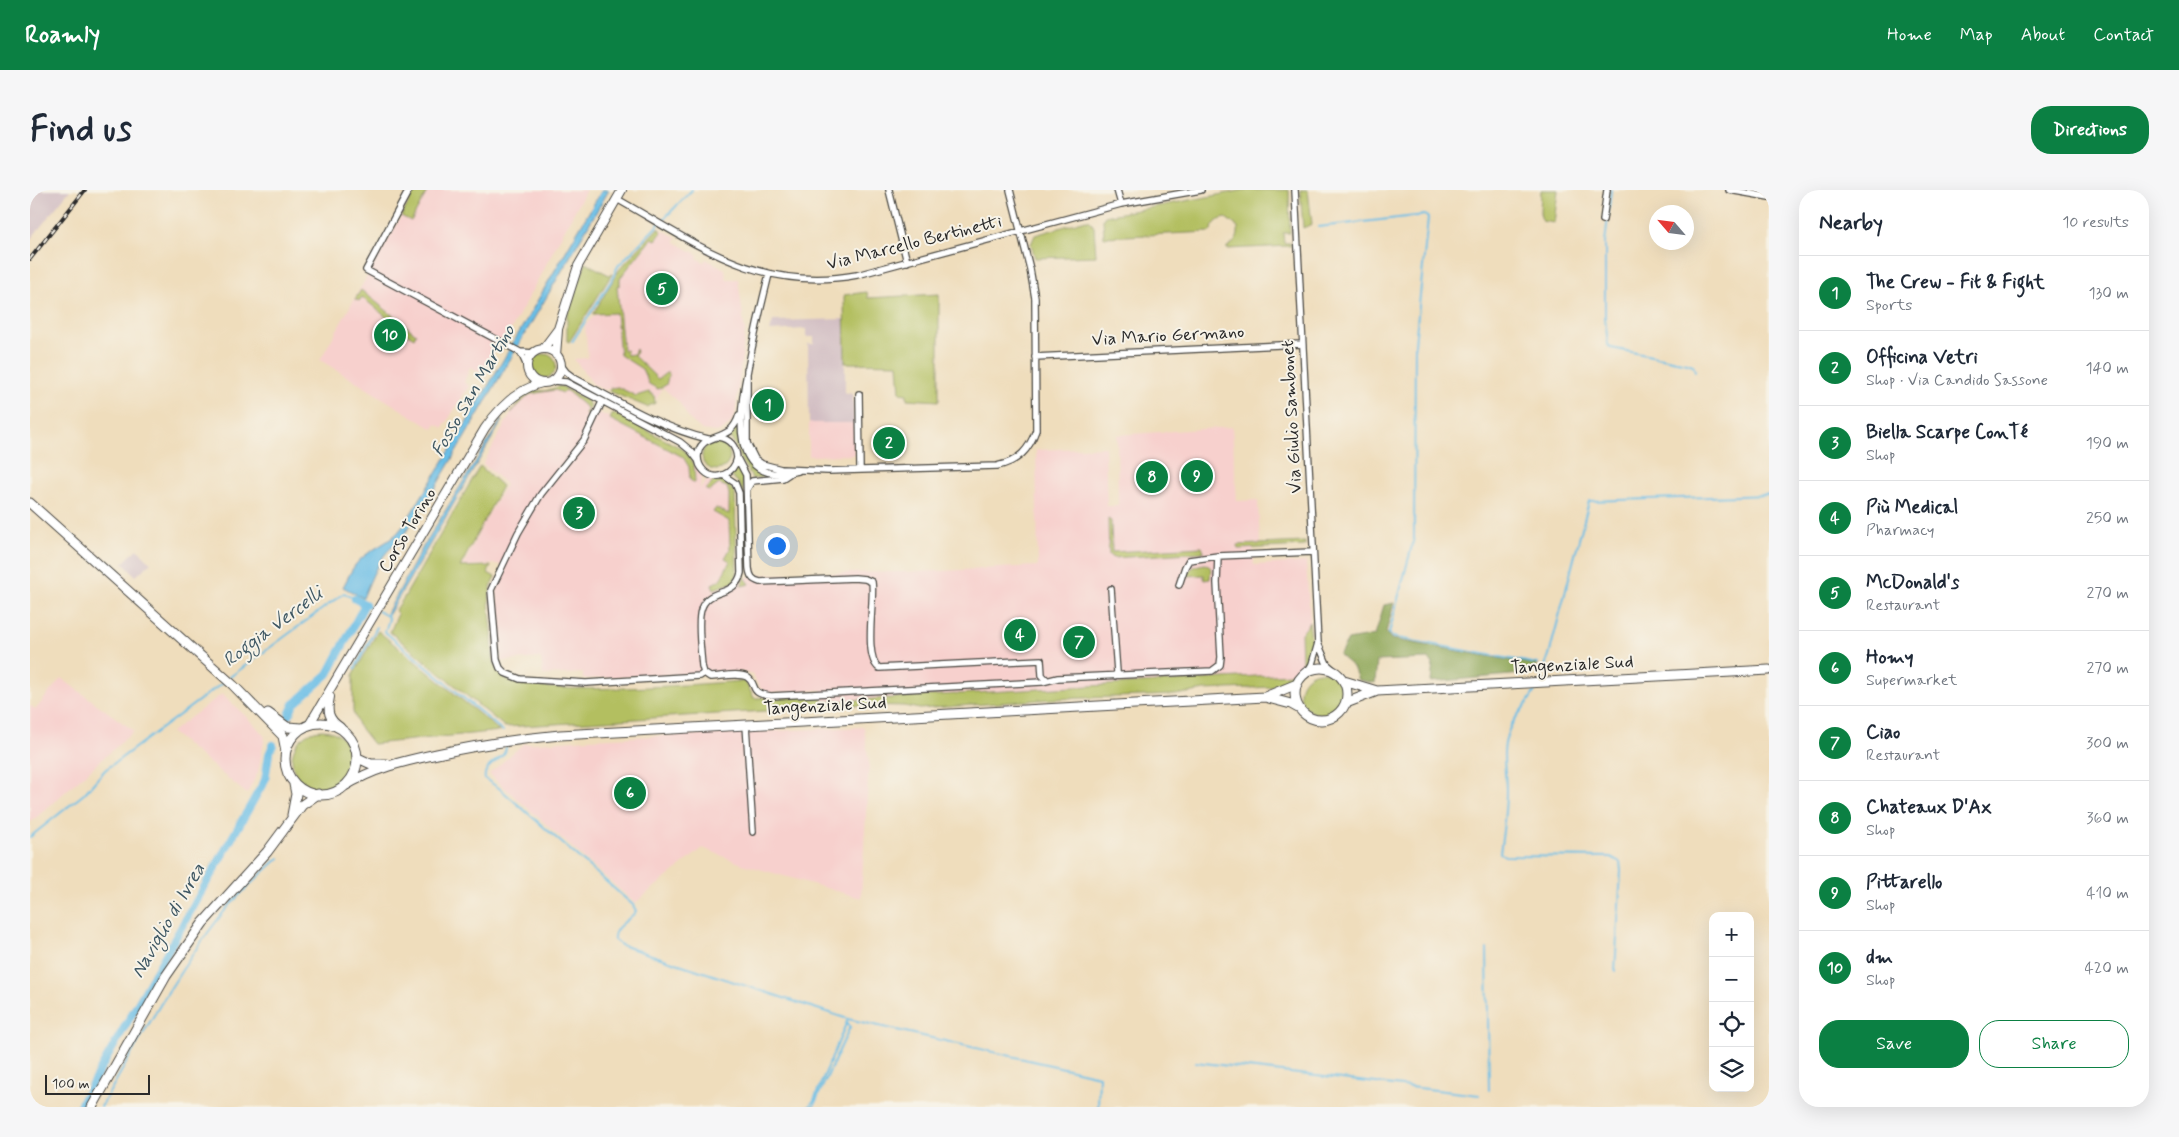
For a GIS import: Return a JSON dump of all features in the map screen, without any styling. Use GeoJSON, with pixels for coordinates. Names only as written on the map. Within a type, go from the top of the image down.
{"type":"FeatureCollection","features":[{"type":"Feature","properties":{"kind":"main road"},"geometry":{"type":"LineString","coordinates":[[553,380],[559,373],[560,364],[556,355],[558,329],[578,266],[622,190]]}},
{"type":"Feature","properties":{"kind":"main road"},"geometry":{"type":"LineString","coordinates":[[534,353],[544,349],[558,329]]}},
{"type":"Feature","properties":{"kind":"main road"},"geometry":{"type":"LineString","coordinates":[[544,349],[556,355]]}},
{"type":"Feature","properties":{"kind":"main road","name":"Corso Torino"},"geometry":{"type":"LineString","coordinates":[[517,394],[526,380],[528,361],[534,353]]}},
{"type":"Feature","properties":{"kind":"main road"},"geometry":{"type":"LineString","coordinates":[[527,369],[533,379],[542,383]]}},
{"type":"Feature","properties":{"kind":"main road","name":"Corso Torino"},"geometry":{"type":"LineString","coordinates":[[306,727],[332,689],[377,609],[485,428],[500,408],[517,394],[533,385],[553,380]]}},
{"type":"Feature","properties":{"kind":"main road"},"geometry":{"type":"LineString","coordinates":[[30,503],[233,685],[283,736],[286,751],[286,768],[294,784],[295,805],[291,819]]}},
{"type":"Feature","properties":{"kind":"main road"},"geometry":{"type":"LineString","coordinates":[[1319,668],[1336,672],[1344,681],[1348,692],[1346,703],[1339,713],[1328,719],[1316,719],[1300,709],[1296,697],[1297,684],[1308,671],[1319,668]]}},
{"type":"Feature","properties":{"kind":"main road","name":"Tangenziale Sud"},"geometry":{"type":"LineString","coordinates":[[1346,703],[1377,691],[1769,670]]}},
{"type":"Feature","properties":{"kind":"main road","name":"Tangenziale Sud"},"geometry":{"type":"LineString","coordinates":[[1344,681],[1377,691]]}},
{"type":"Feature","properties":{"kind":"main road","name":"Tangenziale Sud"},"geometry":{"type":"LineString","coordinates":[[1265,697],[1297,684]]}},
{"type":"Feature","properties":{"kind":"main road"},"geometry":{"type":"LineString","coordinates":[[233,685],[287,727],[306,727],[325,723],[340,727],[353,740],[358,758],[354,775],[343,787],[327,794],[309,794],[294,784]]}},
{"type":"Feature","properties":{"kind":"main road","name":"Corso Torino"},"geometry":{"type":"LineString","coordinates":[[332,689],[328,705],[329,716],[331,721],[340,727]]}},
{"type":"Feature","properties":{"kind":"main road","name":"Tangenziale Sud"},"geometry":{"type":"LineString","coordinates":[[358,758],[371,764],[390,764],[507,740],[1265,697],[1291,704],[1300,709]]}},
{"type":"Feature","properties":{"kind":"main road"},"geometry":{"type":"LineString","coordinates":[[286,751],[289,742],[306,727]]}},
{"type":"Feature","properties":{"kind":"main road","name":"Tangenziale Sud"},"geometry":{"type":"LineString","coordinates":[[343,787],[390,764]]}},
{"type":"Feature","properties":{"kind":"main road"},"geometry":{"type":"LineString","coordinates":[[92,1107],[152,1000],[203,923],[267,852],[302,805],[318,794]]}},
{"type":"Feature","properties":{"kind":"street"},"geometry":{"type":"LineString","coordinates":[[409,190],[366,270],[520,352],[534,353]]}},
{"type":"Feature","properties":{"kind":"street"},"geometry":{"type":"LineString","coordinates":[[889,190],[907,262]]}},
{"type":"Feature","properties":{"kind":"street"},"geometry":{"type":"LineString","coordinates":[[747,370],[747,443],[755,459],[770,470],[860,470],[997,466],[1015,460],[1031,444],[1036,430],[1035,298],[1010,190]]}},
{"type":"Feature","properties":{"kind":"street"},"geometry":{"type":"LineString","coordinates":[[1117,190],[1121,204]]}},
{"type":"Feature","properties":{"kind":"street","name":"Via Marcello Bertinetti"},"geometry":{"type":"LineString","coordinates":[[617,198],[723,258],[768,274],[794,279],[838,278],[907,262],[1121,204],[1201,190]]}},
{"type":"Feature","properties":{"kind":"street","name":"Via Giulio Sambonet"},"geometry":{"type":"LineString","coordinates":[[1295,190],[1318,644],[1308,671]]}},
{"type":"Feature","properties":{"kind":"street"},"geometry":{"type":"LineString","coordinates":[[1603,220],[1607,190]]}},
{"type":"Feature","properties":{"kind":"street"},"geometry":{"type":"LineString","coordinates":[[1729,190],[1769,197]]}},
{"type":"Feature","properties":{"kind":"street"},"geometry":{"type":"LineString","coordinates":[[768,274],[743,387],[741,411],[742,445],[746,455],[753,463],[770,470],[791,473],[801,471]]}},
{"type":"Feature","properties":{"kind":"street","name":"Via Mario Germano"},"geometry":{"type":"LineString","coordinates":[[1035,357],[1302,344]]}},
{"type":"Feature","properties":{"kind":"street"},"geometry":{"type":"LineString","coordinates":[[520,352],[527,369]]}},
{"type":"Feature","properties":{"kind":"street"},"geometry":{"type":"LineString","coordinates":[[560,364],[574,378],[688,435],[708,439],[718,437],[728,432],[737,423],[741,411]]}},
{"type":"Feature","properties":{"kind":"street"},"geometry":{"type":"LineString","coordinates":[[553,380],[566,382],[680,442],[688,447],[707,474],[716,476],[731,471],[737,458]]}},
{"type":"Feature","properties":{"kind":"street"},"geometry":{"type":"LineString","coordinates":[[859,394],[860,470]]}},
{"type":"Feature","properties":{"kind":"street"},"geometry":{"type":"LineString","coordinates":[[602,402],[584,440],[541,494],[518,533],[491,590],[496,660],[505,673],[520,679],[586,683],[700,676],[704,673]]}},
{"type":"Feature","properties":{"kind":"street"},"geometry":{"type":"LineString","coordinates":[[718,437],[730,442],[735,448],[737,458],[746,475],[749,568],[754,580],[760,582],[855,578],[866,579],[872,582],[872,655],[874,663],[879,668],[1042,660],[1042,675],[1047,680]]}},
{"type":"Feature","properties":{"kind":"street"},"geometry":{"type":"LineString","coordinates":[[698,460],[700,448],[708,439]]}},
{"type":"Feature","properties":{"kind":"street"},"geometry":{"type":"LineString","coordinates":[[747,489],[752,481],[783,478],[791,473]]}},
{"type":"Feature","properties":{"kind":"street"},"geometry":{"type":"LineString","coordinates":[[723,475],[735,483],[739,493],[741,573],[739,582],[735,586],[711,596],[705,601],[700,611],[702,666],[704,673],[710,677],[740,675],[747,677],[754,690],[760,694],[771,696],[1212,671],[1220,665],[1218,556]]}},
{"type":"Feature","properties":{"kind":"street"},"geometry":{"type":"LineString","coordinates":[[1179,585],[1185,567],[1190,560],[1218,556],[1312,552]]}},
{"type":"Feature","properties":{"kind":"street"},"geometry":{"type":"LineString","coordinates":[[1111,589],[1116,676]]}},
{"type":"Feature","properties":{"kind":"street","name":"Via Giulio Sambonet"},"geometry":{"type":"LineString","coordinates":[[1318,644],[1327,664],[1336,672]]}},
{"type":"Feature","properties":{"kind":"street"},"geometry":{"type":"LineString","coordinates":[[746,725],[752,832]]}},
{"type":"Feature","properties":{"kind":"shaded area"},"geometry":{"type":"Polygon","coordinates":[[[30,190],[70,190],[30,240],[30,190]]]}},
{"type":"Feature","properties":{"kind":"shaded area"},"geometry":{"type":"Polygon","coordinates":[[[427,190],[586,190],[506,339],[496,349],[483,374],[470,367],[464,382],[469,386],[443,428],[436,424],[433,429],[320,360],[401,216],[411,221],[427,190]]]}},
{"type":"Feature","properties":{"kind":"shaded area"},"geometry":{"type":"Polygon","coordinates":[[[660,229],[676,237],[675,242],[698,255],[697,258],[704,262],[706,259],[725,269],[726,279],[738,279],[745,331],[735,415],[731,423],[723,430],[716,432],[702,430],[689,419],[679,402],[663,388],[669,375],[666,373],[658,380],[634,355],[627,355],[623,350],[617,286],[620,278],[653,238],[662,232],[660,229]]]}},
{"type":"Feature","properties":{"kind":"shaded area"},"geometry":{"type":"Polygon","coordinates":[[[616,313],[620,355],[642,369],[649,384],[654,388],[662,389],[656,400],[655,396],[648,391],[636,396],[618,387],[603,390],[593,384],[574,359],[588,358],[585,325],[595,315],[616,313]]]}},
{"type":"Feature","properties":{"kind":"shaded area"},"geometry":{"type":"Polygon","coordinates":[[[845,319],[845,393],[853,394],[854,423],[809,423],[808,344],[814,344],[814,337],[806,337],[806,329],[770,331],[773,321],[845,319]]]}},
{"type":"Feature","properties":{"kind":"shaded area"},"geometry":{"type":"Polygon","coordinates":[[[555,390],[564,392],[566,390],[589,409],[647,431],[683,448],[702,474],[700,489],[708,478],[713,482],[707,490],[710,491],[718,484],[727,487],[729,515],[716,509],[729,523],[730,561],[714,589],[755,575],[940,571],[1038,566],[1036,450],[1105,447],[1107,506],[1118,506],[1117,435],[1232,427],[1237,501],[1258,500],[1260,544],[1253,545],[1254,565],[1306,562],[1310,619],[1306,628],[1301,633],[1303,663],[1290,674],[823,702],[821,690],[767,693],[759,687],[753,675],[746,672],[583,679],[583,673],[543,675],[541,658],[501,661],[497,593],[495,592],[506,568],[498,564],[463,566],[483,524],[506,484],[483,464],[511,413],[527,396],[555,390]]]}},
{"type":"Feature","properties":{"kind":"shaded area"},"geometry":{"type":"Polygon","coordinates":[[[809,423],[854,423],[854,455],[809,456],[809,423]]]}},
{"type":"Feature","properties":{"kind":"shaded area"},"geometry":{"type":"Polygon","coordinates":[[[137,549],[151,563],[136,576],[123,563],[137,549]]]}},
{"type":"Feature","properties":{"kind":"shaded area"},"geometry":{"type":"Polygon","coordinates":[[[61,678],[134,731],[30,823],[30,706],[36,709],[61,678]]]}},
{"type":"Feature","properties":{"kind":"shaded area"},"geometry":{"type":"Polygon","coordinates":[[[222,694],[265,737],[258,772],[247,794],[171,732],[222,694]]]}},
{"type":"Feature","properties":{"kind":"shaded area"},"geometry":{"type":"Polygon","coordinates":[[[864,727],[869,763],[861,898],[742,864],[703,848],[635,903],[489,774],[523,744],[589,739],[864,727]]]}},
{"type":"Feature","properties":{"kind":"green space"},"geometry":{"type":"Polygon","coordinates":[[[416,190],[428,190],[411,221],[401,216],[416,190]]]}},
{"type":"Feature","properties":{"kind":"green space"},"geometry":{"type":"Polygon","coordinates":[[[1244,190],[1289,190],[1290,233],[1283,233],[1284,243],[1290,243],[1290,246],[1227,249],[1237,237],[1238,227],[1226,218],[1216,222],[1210,232],[1104,237],[1103,219],[1105,216],[1244,190]]]}},
{"type":"Feature","properties":{"kind":"green space"},"geometry":{"type":"Polygon","coordinates":[[[1300,190],[1308,190],[1312,224],[1303,228],[1300,190]]]}},
{"type":"Feature","properties":{"kind":"green space"},"geometry":{"type":"Polygon","coordinates":[[[1541,190],[1558,190],[1554,223],[1542,221],[1540,213],[1541,190]]]}},
{"type":"Feature","properties":{"kind":"green space"},"geometry":{"type":"Polygon","coordinates":[[[1086,220],[1090,221],[1094,227],[1096,256],[1035,258],[1031,244],[1035,235],[1086,220]]]}},
{"type":"Feature","properties":{"kind":"green space"},"geometry":{"type":"Polygon","coordinates":[[[658,228],[662,232],[656,240],[652,238],[620,278],[620,285],[617,286],[623,350],[626,350],[627,355],[634,354],[636,349],[637,352],[634,356],[658,379],[669,373],[666,385],[658,389],[649,384],[642,369],[620,355],[616,313],[593,314],[619,270],[658,228]]]}},
{"type":"Feature","properties":{"kind":"green space"},"geometry":{"type":"Polygon","coordinates":[[[586,263],[609,275],[612,274],[569,342],[567,341],[567,316],[586,263]]]}},
{"type":"Feature","properties":{"kind":"green space"},"geometry":{"type":"Polygon","coordinates":[[[361,290],[416,334],[414,338],[390,323],[391,321],[362,297],[359,301],[355,299],[361,290]]]}},
{"type":"Feature","properties":{"kind":"green space"},"geometry":{"type":"Polygon","coordinates":[[[867,292],[868,298],[939,294],[939,401],[907,399],[907,394],[900,393],[898,364],[845,363],[844,295],[867,292]]]}},
{"type":"Feature","properties":{"kind":"green space"},"geometry":{"type":"Polygon","coordinates":[[[544,354],[552,358],[556,366],[552,374],[544,378],[536,374],[532,366],[536,358],[544,354]]]}},
{"type":"Feature","properties":{"kind":"green space"},"geometry":{"type":"Polygon","coordinates":[[[561,386],[587,400],[590,407],[587,416],[585,413],[588,409],[566,390],[563,393],[555,390],[530,394],[511,413],[532,390],[545,391],[561,386]]]}},
{"type":"Feature","properties":{"kind":"green space"},"geometry":{"type":"Polygon","coordinates":[[[618,387],[636,396],[649,392],[654,396],[655,403],[647,407],[609,391],[610,388],[618,387]]]}},
{"type":"Feature","properties":{"kind":"green space"},"geometry":{"type":"Polygon","coordinates":[[[613,413],[683,449],[694,464],[695,483],[690,480],[689,467],[683,457],[610,419],[613,413]]]}},
{"type":"Feature","properties":{"kind":"green space"},"geometry":{"type":"Polygon","coordinates":[[[738,425],[739,446],[746,459],[758,468],[776,475],[752,479],[741,461],[735,444],[727,436],[738,425]]]}},
{"type":"Feature","properties":{"kind":"green space"},"geometry":{"type":"Polygon","coordinates":[[[716,442],[726,446],[730,456],[726,466],[716,470],[706,466],[702,456],[706,446],[716,442]]]}},
{"type":"Feature","properties":{"kind":"green space"},"geometry":{"type":"Polygon","coordinates":[[[480,466],[502,486],[460,567],[491,566],[488,573],[495,577],[490,590],[489,603],[494,661],[498,672],[502,676],[519,683],[580,689],[657,687],[745,681],[754,698],[822,696],[823,702],[1290,674],[1302,663],[1301,633],[1309,622],[1312,646],[1309,663],[1291,680],[1272,687],[1205,690],[1175,695],[1052,699],[920,709],[904,706],[864,705],[505,727],[390,632],[398,614],[395,611],[480,466]]]}},
{"type":"Feature","properties":{"kind":"green space"},"geometry":{"type":"Polygon","coordinates":[[[737,467],[742,475],[743,483],[744,576],[750,584],[741,586],[744,578],[742,491],[737,481],[729,475],[737,467]]]}},
{"type":"Feature","properties":{"kind":"green space"},"geometry":{"type":"Polygon","coordinates":[[[718,480],[727,482],[735,494],[737,576],[732,583],[714,589],[712,584],[720,580],[730,561],[725,558],[730,549],[729,521],[713,512],[716,508],[729,514],[727,487],[719,484],[710,491],[706,490],[713,482],[718,480]]]}},
{"type":"Feature","properties":{"kind":"green space"},"geometry":{"type":"Polygon","coordinates":[[[1108,519],[1111,521],[1112,552],[1202,547],[1204,552],[1113,558],[1109,555],[1108,519]]]}},
{"type":"Feature","properties":{"kind":"green space"},"geometry":{"type":"Polygon","coordinates":[[[1305,542],[1305,546],[1238,549],[1237,545],[1305,542]]]}},
{"type":"Feature","properties":{"kind":"green space"},"geometry":{"type":"Polygon","coordinates":[[[1206,564],[1211,568],[1210,579],[1204,580],[1204,575],[1185,576],[1192,568],[1198,565],[1206,564]]]}},
{"type":"Feature","properties":{"kind":"green space"},"geometry":{"type":"Polygon","coordinates":[[[1394,603],[1386,632],[1391,639],[1538,665],[1533,673],[1431,682],[1433,663],[1428,659],[1377,661],[1375,683],[1358,680],[1353,667],[1339,655],[1348,640],[1375,635],[1384,605],[1394,603]]]}},
{"type":"Feature","properties":{"kind":"green space"},"geometry":{"type":"Polygon","coordinates":[[[378,631],[500,731],[373,744],[358,725],[353,712],[353,675],[378,631]]]}},
{"type":"Feature","properties":{"kind":"green space"},"geometry":{"type":"Polygon","coordinates":[[[1321,672],[1336,678],[1342,693],[1336,708],[1321,714],[1306,708],[1300,693],[1306,678],[1321,672]]]}},
{"type":"Feature","properties":{"kind":"green space"},"geometry":{"type":"Polygon","coordinates":[[[316,730],[328,730],[339,735],[347,743],[352,754],[350,772],[339,785],[328,790],[316,790],[305,785],[297,777],[292,766],[292,754],[297,743],[305,735],[316,730]]]}},
{"type":"Feature","properties":{"kind":"water"},"geometry":{"type":"Polygon","coordinates":[[[602,190],[609,190],[427,502],[398,543],[381,560],[363,598],[343,587],[356,564],[392,537],[403,526],[479,401],[602,190]]]}},
{"type":"Feature","properties":{"kind":"water"},"geometry":{"type":"Polygon","coordinates":[[[501,420],[389,614],[387,613],[423,547],[501,420]]]}},
{"type":"Feature","properties":{"kind":"waterway","name":"Roggia Vercelli"},"geometry":{"type":"LineString","coordinates":[[572,342],[611,281],[618,266],[692,190]]}},
{"type":"Feature","properties":{"kind":"waterway"},"geometry":{"type":"LineString","coordinates":[[1611,190],[1605,243],[1605,317],[1608,345],[1611,348],[1687,363],[1693,365],[1695,371]]}},
{"type":"Feature","properties":{"kind":"waterway"},"geometry":{"type":"LineString","coordinates":[[1318,227],[1425,215],[1428,218],[1415,344],[1414,538],[1389,633],[1392,637],[1538,664]]}},
{"type":"Feature","properties":{"kind":"waterway"},"geometry":{"type":"LineString","coordinates":[[1542,675],[1549,655],[1589,501],[1769,495]]}},
{"type":"Feature","properties":{"kind":"waterway","name":"Roggia Vercelli"},"geometry":{"type":"LineString","coordinates":[[230,677],[344,593],[355,599],[358,594]]}},
{"type":"Feature","properties":{"kind":"waterway","name":"Naviglio di Ivrea"},"geometry":{"type":"LineString","coordinates":[[289,715],[294,704],[328,674],[365,604],[355,599]]}},
{"type":"Feature","properties":{"kind":"waterway","name":"Roggia Vercelli"},"geometry":{"type":"LineString","coordinates":[[365,604],[374,609]]}},
{"type":"Feature","properties":{"kind":"waterway","name":"Roggia Vercelli"},"geometry":{"type":"LineString","coordinates":[[378,611],[387,616],[388,613]]}},
{"type":"Feature","properties":{"kind":"waterway"},"geometry":{"type":"LineString","coordinates":[[387,616],[389,619],[385,632],[503,731]]}},
{"type":"Feature","properties":{"kind":"waterway"},"geometry":{"type":"LineString","coordinates":[[355,668],[377,627]]}},
{"type":"Feature","properties":{"kind":"waterway","name":"Roggia Vercelli"},"geometry":{"type":"LineString","coordinates":[[30,837],[84,794],[105,770],[224,682]]}},
{"type":"Feature","properties":{"kind":"waterway"},"geometry":{"type":"LineString","coordinates":[[1536,688],[1512,724],[1506,738],[1504,753],[1506,791],[1500,853],[1505,856],[1611,857],[1620,862],[1615,971]]}},
{"type":"Feature","properties":{"kind":"waterway","name":"Naviglio di Ivrea"},"geometry":{"type":"LineString","coordinates":[[79,1107],[265,780],[269,754],[273,745]]}},
{"type":"Feature","properties":{"kind":"waterway"},"geometry":{"type":"LineString","coordinates":[[506,747],[502,756],[487,769],[485,779],[499,788],[633,905],[636,911],[618,927],[614,935],[614,940],[621,945],[848,1019],[1099,1076],[1098,1107]]}},
{"type":"Feature","properties":{"kind":"waterway"},"geometry":{"type":"LineString","coordinates":[[101,1107],[158,1008],[205,937],[235,899],[279,858]]}},
{"type":"Feature","properties":{"kind":"waterway"},"geometry":{"type":"LineString","coordinates":[[1487,949],[1489,1090]]}},
{"type":"Feature","properties":{"kind":"waterway"},"geometry":{"type":"LineString","coordinates":[[809,1107],[814,1100],[848,1019]]}},
{"type":"Feature","properties":{"kind":"waterway"},"geometry":{"type":"LineString","coordinates":[[813,1107],[850,1027],[847,1024]]}},
{"type":"Feature","properties":{"kind":"waterway"},"geometry":{"type":"LineString","coordinates":[[1195,1062],[1479,1095]]}},
{"type":"Feature","properties":{"kind":"railway"},"geometry":{"type":"LineString","coordinates":[[30,259],[85,190]]}},
{"type":"Feature","properties":{"kind":"place","name":"McDonald's"},"geometry":{"type":"Point","coordinates":[662,289]}},
{"type":"Feature","properties":{"kind":"place","name":"dm"},"geometry":{"type":"Point","coordinates":[390,335]}},
{"type":"Feature","properties":{"kind":"place","name":"The Crew - Fit & Fight"},"geometry":{"type":"Point","coordinates":[768,405]}},
{"type":"Feature","properties":{"kind":"place","name":"Officina Vetri"},"geometry":{"type":"Point","coordinates":[889,443]}},
{"type":"Feature","properties":{"kind":"place","name":"Pittarello"},"geometry":{"type":"Point","coordinates":[1197,476]}},
{"type":"Feature","properties":{"kind":"place","name":"Chateaux D'Ax"},"geometry":{"type":"Point","coordinates":[1152,477]}},
{"type":"Feature","properties":{"kind":"place","name":"Biella Scarpe ConTé"},"geometry":{"type":"Point","coordinates":[579,513]}},
{"type":"Feature","properties":{"kind":"place","name":"Più Medical"},"geometry":{"type":"Point","coordinates":[1020,635]}},
{"type":"Feature","properties":{"kind":"place","name":"Ciao"},"geometry":{"type":"Point","coordinates":[1079,642]}},
{"type":"Feature","properties":{"kind":"place","name":"Homy"},"geometry":{"type":"Point","coordinates":[630,793]}},
{"type":"Feature","properties":{"kind":"water label","name":"Fosso San Martino"},"geometry":{"type":"Point","coordinates":[472,390]}}]}
